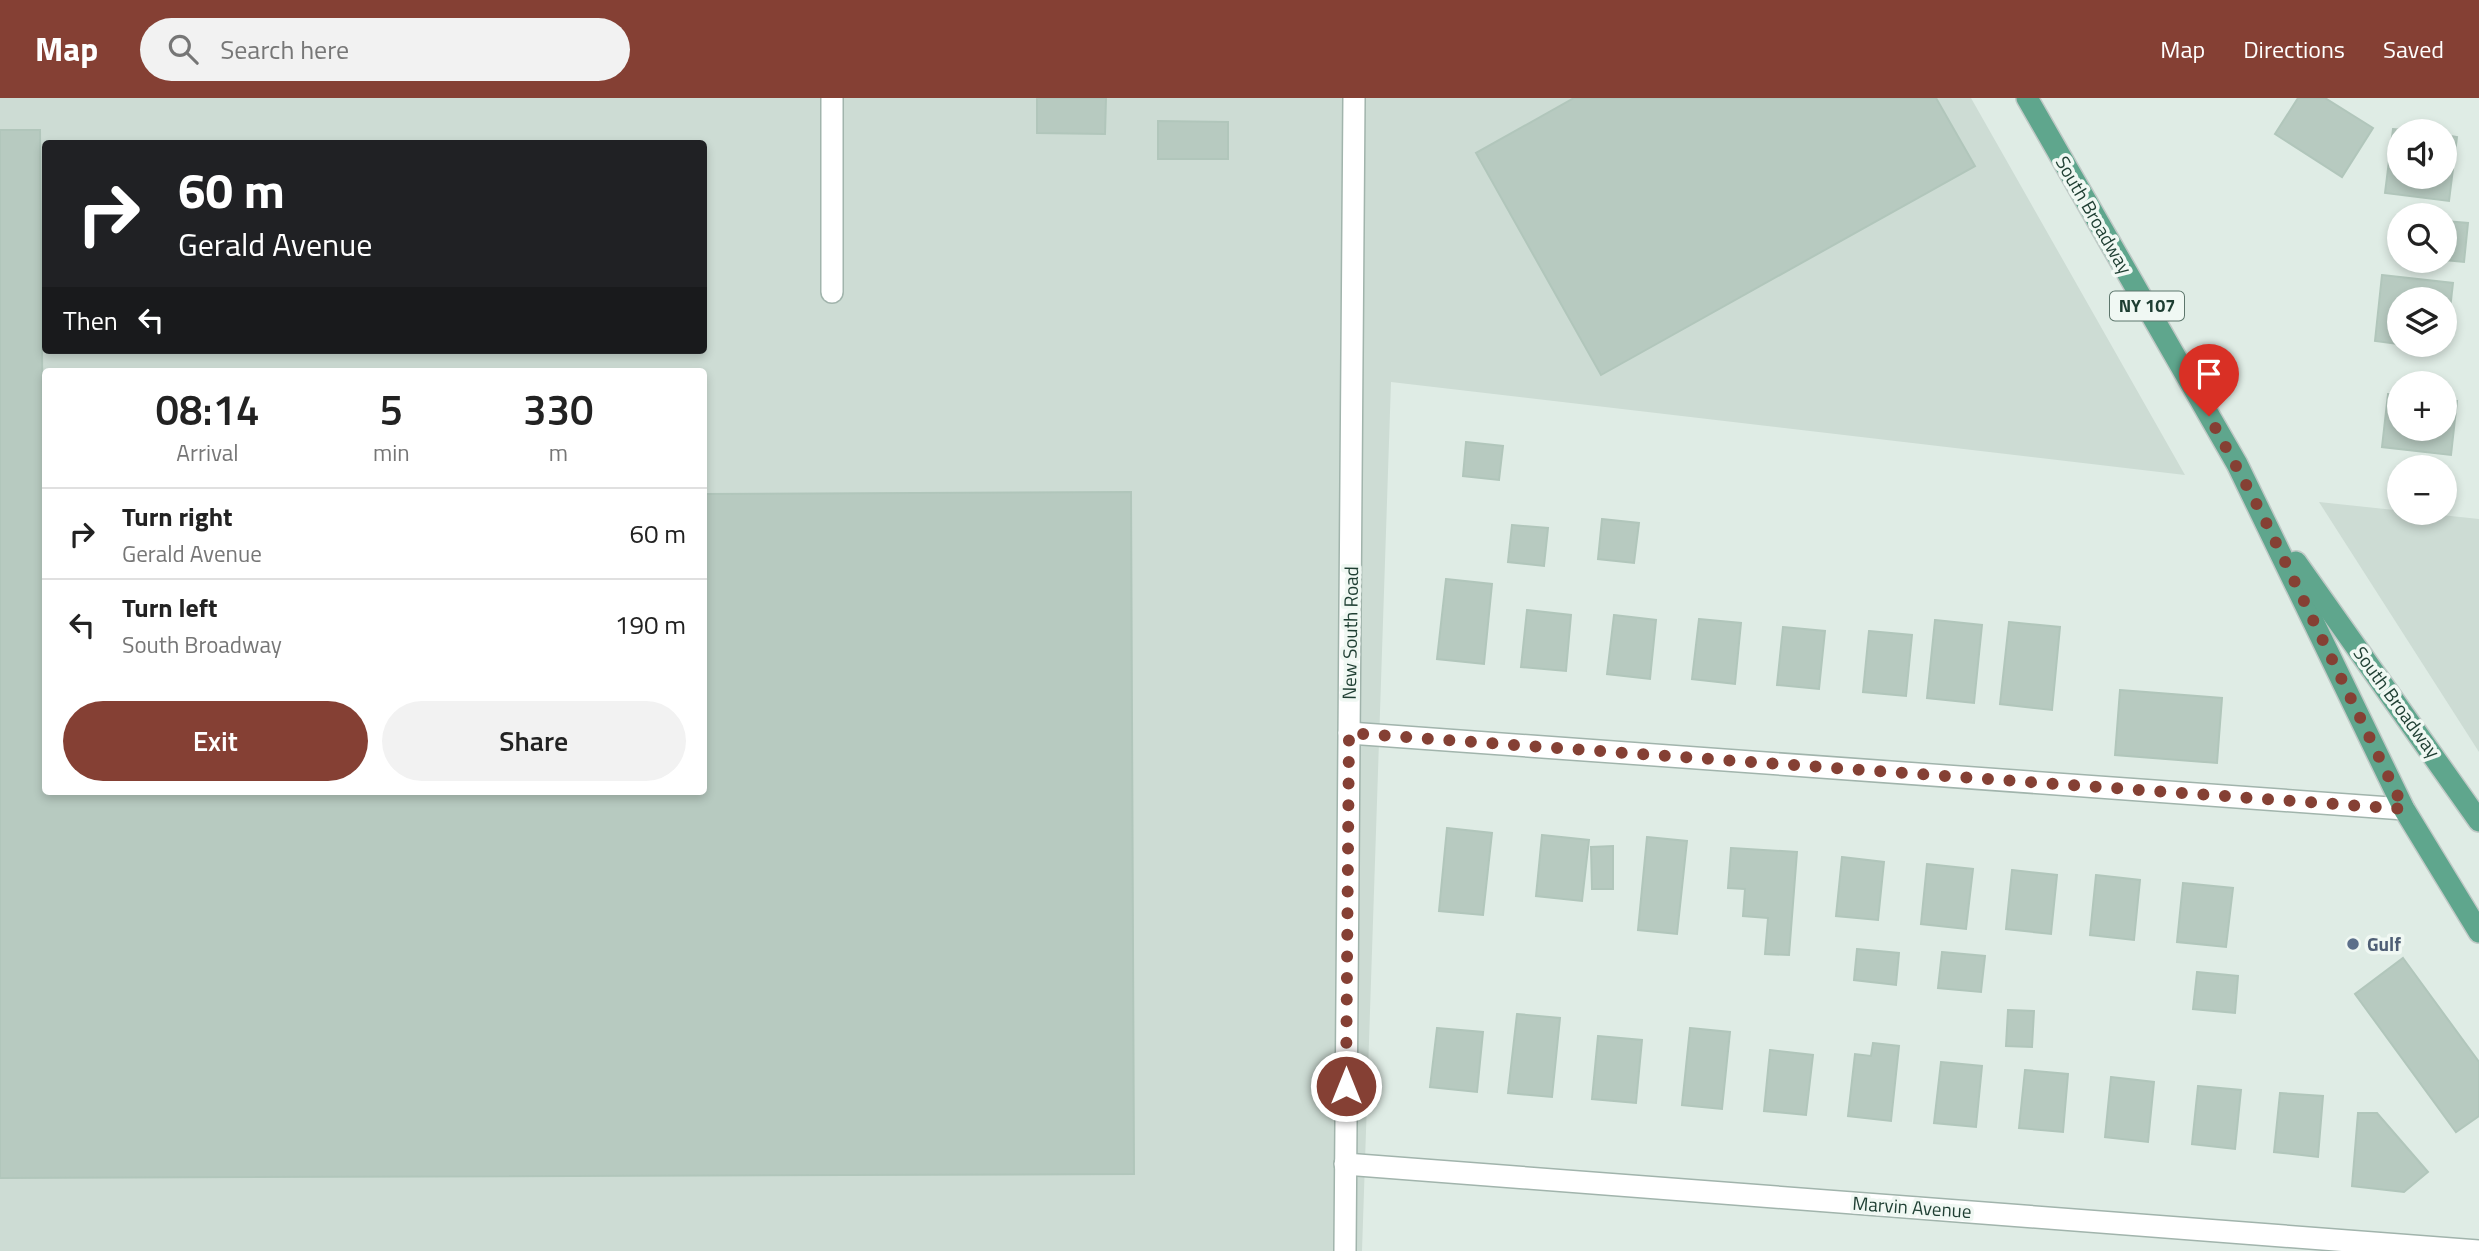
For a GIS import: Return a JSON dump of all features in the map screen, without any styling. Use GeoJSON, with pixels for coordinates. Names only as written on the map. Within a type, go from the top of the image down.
{"type":"FeatureCollection","features":[{"type":"Feature","properties":{"kind":"main road","name":"South Broadway"},"geometry":{"type":"LineString","coordinates":[[2027,98],[2237,464],[2404,809],[2479,932]]}},
{"type":"Feature","properties":{"kind":"main road","name":"South Broadway"},"geometry":{"type":"LineString","coordinates":[[2263,516],[2438,758],[2479,821]]}},
{"type":"Feature","properties":{"kind":"street"},"geometry":{"type":"LineString","coordinates":[[832,98],[832,292]]}},
{"type":"Feature","properties":{"kind":"street","name":"New South Road"},"geometry":{"type":"LineString","coordinates":[[1345,1251],[1354,98]]}},
{"type":"Feature","properties":{"kind":"street"},"geometry":{"type":"LineString","coordinates":[[1349,733],[2404,809]]}},
{"type":"Feature","properties":{"kind":"street","name":"Marvin Avenue"},"geometry":{"type":"LineString","coordinates":[[1345,1164],[2479,1251]]}},
{"type":"Feature","properties":{"kind":"shaded area"},"geometry":{"type":"Polygon","coordinates":[[[0,98],[1971,98],[2185,475],[1391,382],[1362,1251],[0,1251],[0,98]]]}},
{"type":"Feature","properties":{"kind":"shaded area"},"geometry":{"type":"Polygon","coordinates":[[[2319,502],[2387,509],[2387,525],[2457,525],[2457,517],[2479,519],[2479,752],[2319,502]]]}},
{"type":"Feature","properties":{"kind":"building"},"geometry":{"type":"Polygon","coordinates":[[[1037,98],[1106,98],[1105,134],[1037,133],[1037,98]]]}},
{"type":"Feature","properties":{"kind":"building"},"geometry":{"type":"Polygon","coordinates":[[[1574,98],[1936,98],[1975,166],[1601,375],[1476,153],[1574,98]]]}},
{"type":"Feature","properties":{"kind":"building"},"geometry":{"type":"Polygon","coordinates":[[[2298,98],[2325,98],[2373,128],[2342,177],[2275,134],[2298,98]]]}},
{"type":"Feature","properties":{"kind":"building"},"geometry":{"type":"Polygon","coordinates":[[[1158,121],[1228,122],[1228,159],[1158,159],[1158,121]]]}},
{"type":"Feature","properties":{"kind":"building"},"geometry":{"type":"Polygon","coordinates":[[[0,130],[40,130],[42,795],[707,795],[707,494],[1131,492],[1134,1174],[0,1178],[0,130]]]}},
{"type":"Feature","properties":{"kind":"building"},"geometry":{"type":"Polygon","coordinates":[[[2387,177],[2387,189],[2450,189],[2449,201],[2385,193],[2387,177]]]}},
{"type":"Feature","properties":{"kind":"building"},"geometry":{"type":"Polygon","coordinates":[[[2457,222],[2468,223],[2464,262],[2457,261],[2457,222]]]}},
{"type":"Feature","properties":{"kind":"building"},"geometry":{"type":"Polygon","coordinates":[[[2382,275],[2453,283],[2453,287],[2387,287],[2387,342],[2375,341],[2382,275]]]}},
{"type":"Feature","properties":{"kind":"building"},"geometry":{"type":"Polygon","coordinates":[[[2387,403],[2387,441],[2453,441],[2451,455],[2382,447],[2387,403]]]}},
{"type":"Feature","properties":{"kind":"building"},"geometry":{"type":"Polygon","coordinates":[[[1466,442],[1503,446],[1499,480],[1463,476],[1466,442]]]}},
{"type":"Feature","properties":{"kind":"building"},"geometry":{"type":"Polygon","coordinates":[[[1602,519],[1639,523],[1634,563],[1598,559],[1602,519]]]}},
{"type":"Feature","properties":{"kind":"building"},"geometry":{"type":"Polygon","coordinates":[[[1512,525],[1548,528],[1544,566],[1508,562],[1512,525]]]}},
{"type":"Feature","properties":{"kind":"building"},"geometry":{"type":"Polygon","coordinates":[[[1446,579],[1492,584],[1484,664],[1437,659],[1446,579]]]}},
{"type":"Feature","properties":{"kind":"building"},"geometry":{"type":"Polygon","coordinates":[[[1527,610],[1571,615],[1566,671],[1521,667],[1527,610]]]}},
{"type":"Feature","properties":{"kind":"building"},"geometry":{"type":"Polygon","coordinates":[[[1614,615],[1656,620],[1650,679],[1607,674],[1614,615]]]}},
{"type":"Feature","properties":{"kind":"building"},"geometry":{"type":"Polygon","coordinates":[[[1699,619],[1741,623],[1735,684],[1692,679],[1699,619]]]}},
{"type":"Feature","properties":{"kind":"building"},"geometry":{"type":"Polygon","coordinates":[[[1935,620],[1982,625],[1974,703],[1927,698],[1935,620]]]}},
{"type":"Feature","properties":{"kind":"building"},"geometry":{"type":"Polygon","coordinates":[[[2009,622],[2060,627],[2052,710],[2000,704],[2009,622]]]}},
{"type":"Feature","properties":{"kind":"building"},"geometry":{"type":"Polygon","coordinates":[[[1783,627],[1825,631],[1819,689],[1777,685],[1783,627]]]}},
{"type":"Feature","properties":{"kind":"building"},"geometry":{"type":"Polygon","coordinates":[[[1869,631],[1912,635],[1906,696],[1863,692],[1869,631]]]}},
{"type":"Feature","properties":{"kind":"building"},"geometry":{"type":"Polygon","coordinates":[[[2120,690],[2222,698],[2217,763],[2115,755],[2120,690]]]}},
{"type":"Feature","properties":{"kind":"building"},"geometry":{"type":"Polygon","coordinates":[[[1447,828],[1492,833],[1483,915],[1439,911],[1447,828]]]}},
{"type":"Feature","properties":{"kind":"building"},"geometry":{"type":"Polygon","coordinates":[[[1542,835],[1589,840],[1582,901],[1536,896],[1542,835]]]}},
{"type":"Feature","properties":{"kind":"building"},"geometry":{"type":"Polygon","coordinates":[[[1647,837],[1687,841],[1677,934],[1638,930],[1647,837]]]}},
{"type":"Feature","properties":{"kind":"building"},"geometry":{"type":"Polygon","coordinates":[[[1613,846],[1613,889],[1592,889],[1591,847],[1613,846]]]}},
{"type":"Feature","properties":{"kind":"building"},"geometry":{"type":"Polygon","coordinates":[[[1731,848],[1797,852],[1789,955],[1765,954],[1768,918],[1743,916],[1745,889],[1728,888],[1731,848]]]}},
{"type":"Feature","properties":{"kind":"building"},"geometry":{"type":"Polygon","coordinates":[[[1842,857],[1884,862],[1878,920],[1836,916],[1842,857]]]}},
{"type":"Feature","properties":{"kind":"building"},"geometry":{"type":"Polygon","coordinates":[[[1927,864],[1973,869],[1966,929],[1921,924],[1927,864]]]}},
{"type":"Feature","properties":{"kind":"building"},"geometry":{"type":"Polygon","coordinates":[[[2012,870],[2057,875],[2051,934],[2006,929],[2012,870]]]}},
{"type":"Feature","properties":{"kind":"building"},"geometry":{"type":"Polygon","coordinates":[[[2096,875],[2140,880],[2134,940],[2090,935],[2096,875]]]}},
{"type":"Feature","properties":{"kind":"building"},"geometry":{"type":"Polygon","coordinates":[[[2183,883],[2233,888],[2226,947],[2177,942],[2183,883]]]}},
{"type":"Feature","properties":{"kind":"building"},"geometry":{"type":"Polygon","coordinates":[[[1857,949],[1899,953],[1896,985],[1854,980],[1857,949]]]}},
{"type":"Feature","properties":{"kind":"building"},"geometry":{"type":"Polygon","coordinates":[[[1942,952],[1985,956],[1981,992],[1938,988],[1942,952]]]}},
{"type":"Feature","properties":{"kind":"building"},"geometry":{"type":"Polygon","coordinates":[[[2403,958],[2479,1062],[2479,1116],[2456,1132],[2355,994],[2403,958]]]}},
{"type":"Feature","properties":{"kind":"building"},"geometry":{"type":"Polygon","coordinates":[[[2197,972],[2238,976],[2235,1013],[2193,1009],[2197,972]]]}},
{"type":"Feature","properties":{"kind":"building"},"geometry":{"type":"Polygon","coordinates":[[[2008,1010],[2034,1011],[2032,1047],[2006,1046],[2008,1010]]]}},
{"type":"Feature","properties":{"kind":"building"},"geometry":{"type":"Polygon","coordinates":[[[1517,1014],[1560,1018],[1552,1097],[1508,1093],[1517,1014]]]}},
{"type":"Feature","properties":{"kind":"building"},"geometry":{"type":"Polygon","coordinates":[[[1437,1028],[1483,1032],[1477,1092],[1430,1087],[1437,1028]]]}},
{"type":"Feature","properties":{"kind":"building"},"geometry":{"type":"Polygon","coordinates":[[[1690,1028],[1730,1032],[1722,1109],[1682,1105],[1690,1028]]]}},
{"type":"Feature","properties":{"kind":"building"},"geometry":{"type":"Polygon","coordinates":[[[1598,1036],[1642,1040],[1636,1103],[1592,1099],[1598,1036]]]}},
{"type":"Feature","properties":{"kind":"building"},"geometry":{"type":"Polygon","coordinates":[[[1873,1043],[1899,1046],[1891,1121],[1848,1116],[1855,1054],[1871,1056],[1873,1043]]]}},
{"type":"Feature","properties":{"kind":"building"},"geometry":{"type":"Polygon","coordinates":[[[1770,1050],[1813,1055],[1806,1115],[1764,1111],[1770,1050]]]}},
{"type":"Feature","properties":{"kind":"building"},"geometry":{"type":"Polygon","coordinates":[[[1941,1062],[1982,1066],[1976,1127],[1934,1123],[1941,1062]]]}},
{"type":"Feature","properties":{"kind":"building"},"geometry":{"type":"Polygon","coordinates":[[[2025,1070],[2068,1074],[2063,1132],[2019,1128],[2025,1070]]]}},
{"type":"Feature","properties":{"kind":"building"},"geometry":{"type":"Polygon","coordinates":[[[2111,1077],[2154,1082],[2148,1142],[2105,1137],[2111,1077]]]}},
{"type":"Feature","properties":{"kind":"building"},"geometry":{"type":"Polygon","coordinates":[[[2198,1086],[2241,1090],[2235,1149],[2192,1144],[2198,1086]]]}},
{"type":"Feature","properties":{"kind":"building"},"geometry":{"type":"Polygon","coordinates":[[[2280,1093],[2323,1096],[2318,1157],[2274,1152],[2280,1093]]]}},
{"type":"Feature","properties":{"kind":"building"},"geometry":{"type":"Polygon","coordinates":[[[2358,1113],[2377,1113],[2428,1172],[2404,1192],[2352,1186],[2358,1113]]]}},
{"type":"Feature","properties":{"kind":"place","name":"Gulf"},"geometry":{"type":"Point","coordinates":[2353,944]}},
{"type":"Feature","properties":{"kind":"route"},"geometry":{"type":"LineString","coordinates":[[1346,1086],[1349,733],[2404,809],[2263,516],[2209,416]]}}]}
